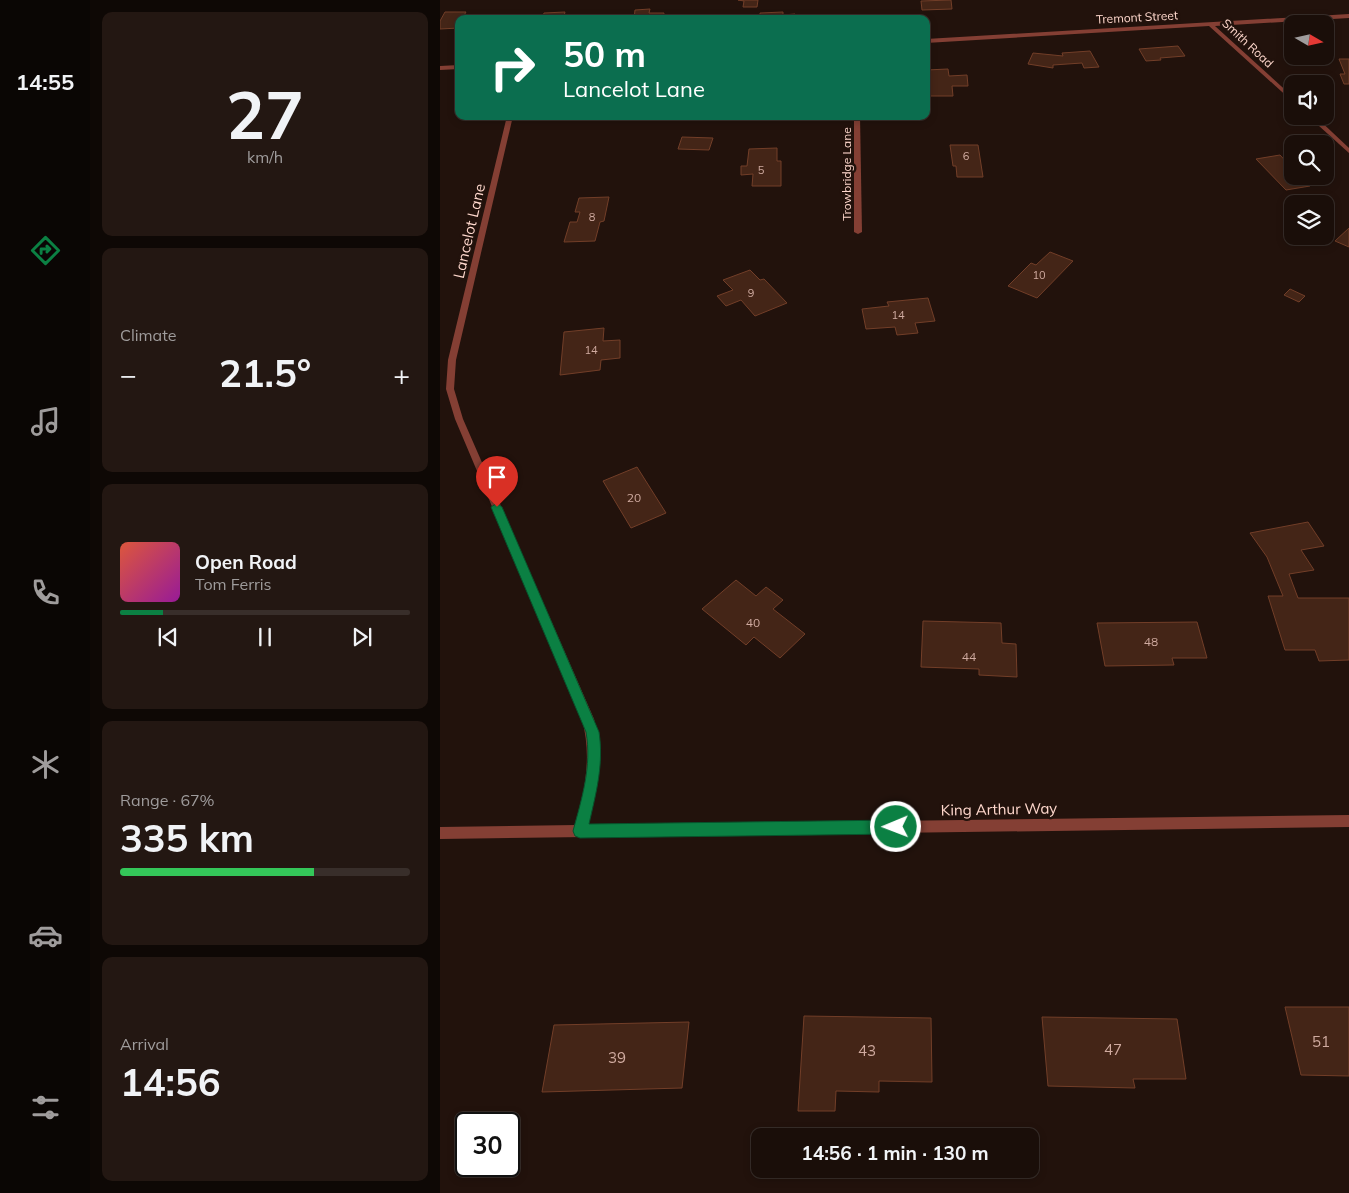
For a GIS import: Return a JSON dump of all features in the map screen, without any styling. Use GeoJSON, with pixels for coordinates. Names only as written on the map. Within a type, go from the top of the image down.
{"type":"FeatureCollection","features":[{"type":"Feature","properties":{"kind":"street","name":"Tremont Street"},"geometry":{"type":"LineString","coordinates":[[930,41],[1349,16]]}},
{"type":"Feature","properties":{"kind":"street","name":"Smith Road"},"geometry":{"type":"LineString","coordinates":[[1210,24],[1284,93]]}},
{"type":"Feature","properties":{"kind":"street"},"geometry":{"type":"LineString","coordinates":[[440,68],[455,66]]}},
{"type":"Feature","properties":{"kind":"street","name":"Lancelot Lane"},"geometry":{"type":"LineString","coordinates":[[509,120],[452,360],[450,389],[458,419],[584,709],[592,732],[595,746],[594,774],[580,831]]}},
{"type":"Feature","properties":{"kind":"street","name":"Trowbridge Lane"},"geometry":{"type":"LineString","coordinates":[[856,120],[858,232]]}},
{"type":"Feature","properties":{"kind":"street"},"geometry":{"type":"LineString","coordinates":[[1321,125],[1349,151]]}},
{"type":"Feature","properties":{"kind":"street","name":"King Arthur Way"},"geometry":{"type":"LineString","coordinates":[[440,833],[1349,821]]}},
{"type":"Feature","properties":{"kind":"building"},"geometry":{"type":"Polygon","coordinates":[[[738,0],[758,0],[757,7],[743,7],[744,1],[738,0]]]}},
{"type":"Feature","properties":{"kind":"building"},"geometry":{"type":"Polygon","coordinates":[[[951,0],[952,9],[922,10],[921,1],[951,0]]]}},
{"type":"Feature","properties":{"kind":"building"},"geometry":{"type":"Polygon","coordinates":[[[650,9],[649,13],[664,13],[664,15],[634,15],[635,10],[650,9]]]}},
{"type":"Feature","properties":{"kind":"building"},"geometry":{"type":"Polygon","coordinates":[[[445,12],[466,12],[464,15],[455,15],[455,28],[440,29],[440,21],[445,12]]]}},
{"type":"Feature","properties":{"kind":"building"},"geometry":{"type":"Polygon","coordinates":[[[565,12],[564,15],[543,15],[544,13],[565,12]]]}},
{"type":"Feature","properties":{"kind":"building"},"geometry":{"type":"Polygon","coordinates":[[[783,12],[783,15],[760,15],[760,13],[783,12]]]}},
{"type":"Feature","properties":{"kind":"building"},"geometry":{"type":"Polygon","coordinates":[[[1178,46],[1185,56],[1160,58],[1161,60],[1146,61],[1139,49],[1178,46]]]}},
{"type":"Feature","properties":{"kind":"building"},"geometry":{"type":"Polygon","coordinates":[[[1090,51],[1099,67],[1084,68],[1082,63],[1053,65],[1053,68],[1028,64],[1033,53],[1063,56],[1062,53],[1090,51]]]}},
{"type":"Feature","properties":{"kind":"building"},"geometry":{"type":"Polygon","coordinates":[[[1339,59],[1349,59],[1349,84],[1344,84],[1340,74],[1345,74],[1339,59]]]}},
{"type":"Feature","properties":{"kind":"building"},"geometry":{"type":"Polygon","coordinates":[[[948,69],[949,76],[967,75],[968,86],[952,86],[953,96],[930,96],[930,70],[948,69]]]}},
{"type":"Feature","properties":{"kind":"building"},"geometry":{"type":"Polygon","coordinates":[[[682,137],[713,138],[709,150],[678,149],[682,137]]]}},
{"type":"Feature","properties":{"kind":"building"},"geometry":{"type":"Polygon","coordinates":[[[950,145],[978,145],[983,177],[957,177],[956,166],[953,166],[950,145]]]}},
{"type":"Feature","properties":{"kind":"building"},"geometry":{"type":"Polygon","coordinates":[[[777,148],[777,161],[781,161],[781,186],[752,186],[753,174],[741,175],[741,166],[747,166],[749,149],[777,148]]]}},
{"type":"Feature","properties":{"kind":"building"},"geometry":{"type":"Polygon","coordinates":[[[1280,155],[1284,159],[1284,185],[1310,186],[1286,190],[1256,159],[1280,155]]]}},
{"type":"Feature","properties":{"kind":"building"},"geometry":{"type":"Polygon","coordinates":[[[609,197],[604,221],[600,222],[595,241],[564,242],[570,222],[577,222],[580,212],[575,212],[579,198],[609,197]]]}},
{"type":"Feature","properties":{"kind":"building"},"geometry":{"type":"Polygon","coordinates":[[[1349,228],[1349,247],[1335,241],[1349,228]]]}},
{"type":"Feature","properties":{"kind":"building"},"geometry":{"type":"Polygon","coordinates":[[[1050,252],[1073,261],[1037,298],[1008,286],[1031,263],[1036,265],[1050,252]]]}},
{"type":"Feature","properties":{"kind":"building"},"geometry":{"type":"Polygon","coordinates":[[[750,270],[760,280],[764,279],[787,303],[755,316],[741,300],[726,306],[717,296],[733,290],[723,280],[750,270]]]}},
{"type":"Feature","properties":{"kind":"building"},"geometry":{"type":"Polygon","coordinates":[[[1290,289],[1305,296],[1299,302],[1284,295],[1290,289]]]}},
{"type":"Feature","properties":{"kind":"building"},"geometry":{"type":"Polygon","coordinates":[[[928,298],[935,321],[915,323],[918,333],[897,335],[895,327],[866,329],[862,309],[889,306],[887,302],[928,298]]]}},
{"type":"Feature","properties":{"kind":"building"},"geometry":{"type":"Polygon","coordinates":[[[604,328],[603,341],[620,340],[620,358],[601,360],[600,370],[560,375],[564,332],[604,328]]]}},
{"type":"Feature","properties":{"kind":"building"},"geometry":{"type":"Polygon","coordinates":[[[637,467],[666,513],[631,528],[603,481],[637,467]]]}},
{"type":"Feature","properties":{"kind":"building"},"geometry":{"type":"Polygon","coordinates":[[[1308,522],[1324,546],[1301,550],[1314,570],[1289,574],[1298,598],[1349,598],[1349,660],[1319,661],[1315,650],[1285,650],[1268,596],[1283,596],[1267,557],[1250,533],[1308,522]]]}},
{"type":"Feature","properties":{"kind":"building"},"geometry":{"type":"Polygon","coordinates":[[[736,580],[756,596],[766,587],[783,600],[773,609],[805,634],[780,658],[754,637],[746,645],[702,609],[736,580]]]}},
{"type":"Feature","properties":{"kind":"building"},"geometry":{"type":"Polygon","coordinates":[[[923,621],[1001,623],[1002,643],[1016,644],[1017,677],[979,675],[979,669],[921,667],[923,621]]]}},
{"type":"Feature","properties":{"kind":"building"},"geometry":{"type":"Polygon","coordinates":[[[1197,622],[1207,658],[1172,658],[1174,665],[1105,666],[1097,623],[1197,622]]]}},
{"type":"Feature","properties":{"kind":"building"},"geometry":{"type":"Polygon","coordinates":[[[1285,1007],[1349,1007],[1349,1076],[1301,1075],[1285,1007]]]}},
{"type":"Feature","properties":{"kind":"building"},"geometry":{"type":"Polygon","coordinates":[[[804,1016],[931,1018],[932,1082],[879,1081],[879,1092],[836,1091],[835,1111],[798,1111],[804,1016]]]}},
{"type":"Feature","properties":{"kind":"building"},"geometry":{"type":"Polygon","coordinates":[[[1042,1017],[1177,1019],[1186,1079],[1133,1079],[1135,1088],[1048,1086],[1042,1017]]]}},
{"type":"Feature","properties":{"kind":"building"},"geometry":{"type":"Polygon","coordinates":[[[689,1022],[682,1088],[542,1092],[554,1025],[689,1022]]]}},
{"type":"Feature","properties":{"kind":"route"},"geometry":{"type":"LineString","coordinates":[[497,507],[588,718],[592,732],[595,746],[594,774],[580,831],[896,827]]}}]}
